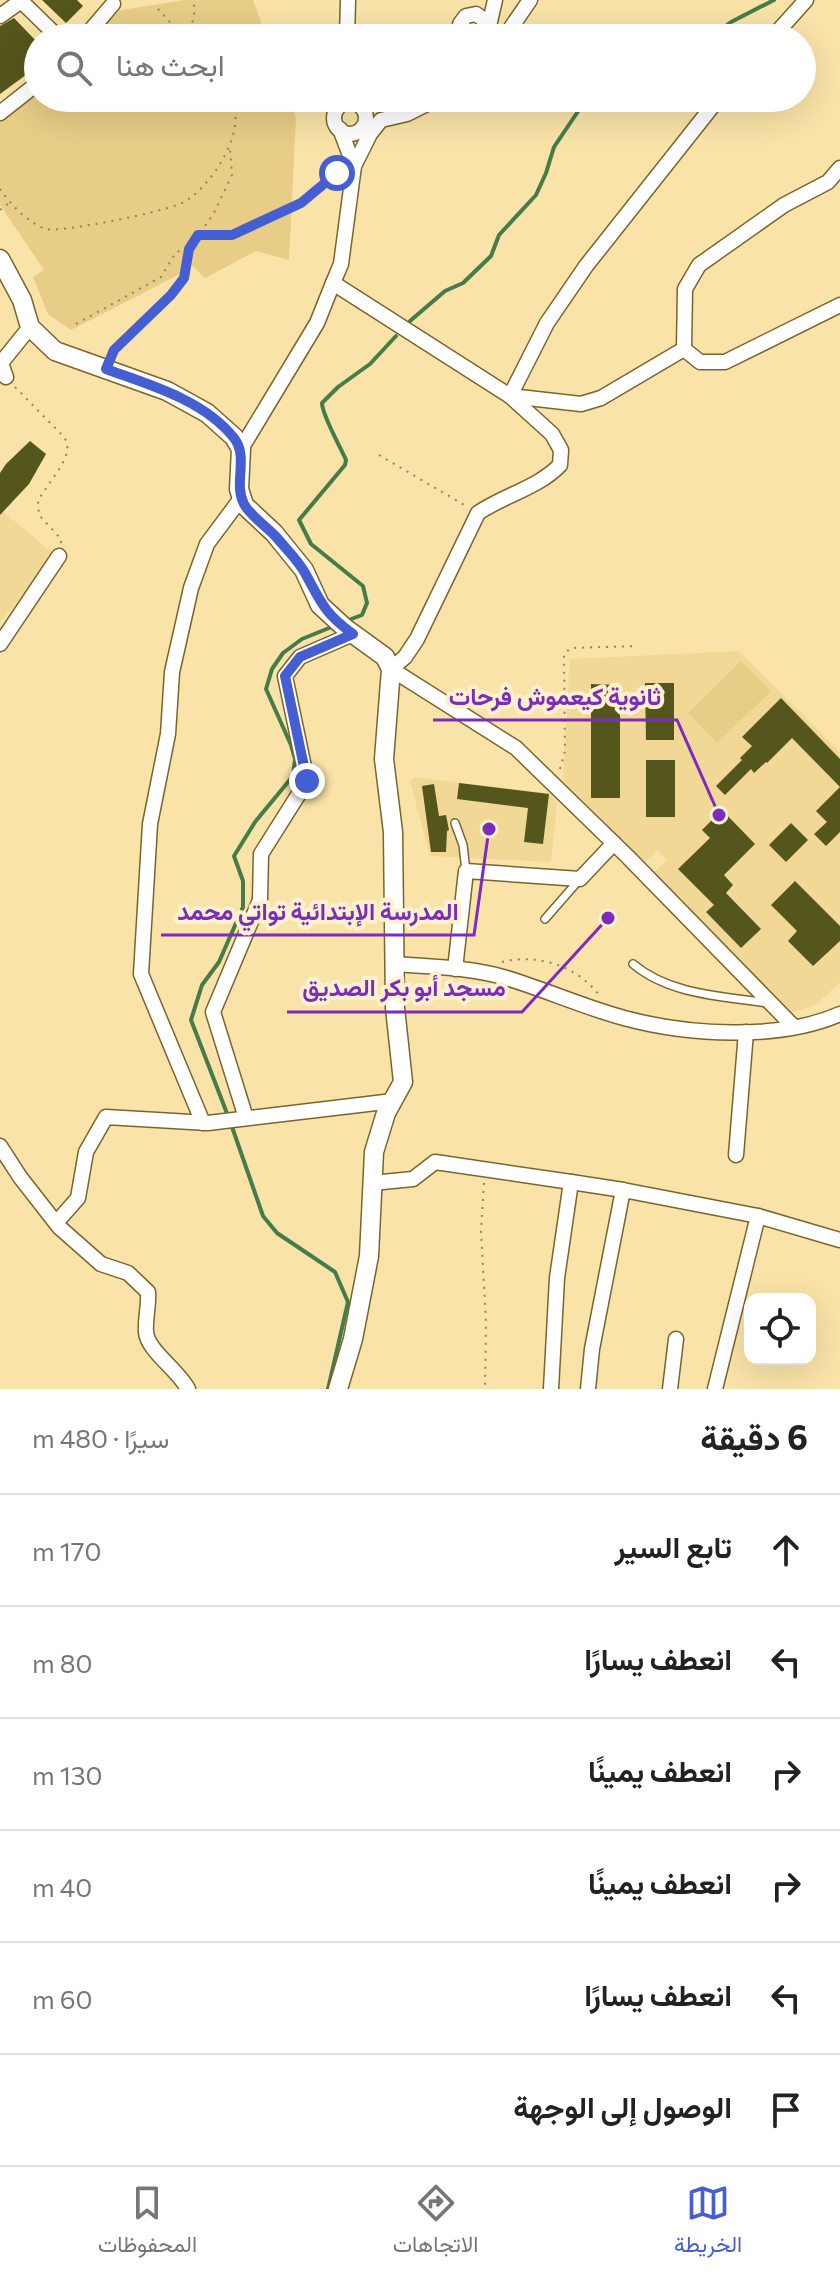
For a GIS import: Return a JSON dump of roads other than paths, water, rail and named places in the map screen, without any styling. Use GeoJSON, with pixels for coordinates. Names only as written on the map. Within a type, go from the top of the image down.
{"type":"FeatureCollection","features":[{"type":"Feature","properties":{"kind":"main road"},"geometry":{"type":"LineString","coordinates":[[0,259],[22,300],[30,327],[55,351],[167,391],[207,413],[234,437],[241,449],[239,489],[244,505],[274,533],[304,570],[320,605],[385,657],[391,669],[384,759],[393,832],[395,1008],[403,1082],[374,1152],[369,1256],[353,1339],[338,1389]]}},
{"type":"Feature","properties":{"kind":"street"},"geometry":{"type":"LineString","coordinates":[[0,16],[20,0],[45,24]]}},
{"type":"Feature","properties":{"kind":"street"},"geometry":{"type":"LineString","coordinates":[[347,24],[348,0]]}},
{"type":"Feature","properties":{"kind":"street"},"geometry":{"type":"LineString","coordinates":[[462,24],[485,0]]}},
{"type":"Feature","properties":{"kind":"street"},"geometry":{"type":"LineString","coordinates":[[490,24],[495,0]]}},
{"type":"Feature","properties":{"kind":"street"},"geometry":{"type":"LineString","coordinates":[[514,24],[530,0]]}},
{"type":"Feature","properties":{"kind":"street"},"geometry":{"type":"LineString","coordinates":[[785,24],[806,0]]}},
{"type":"Feature","properties":{"kind":"street"},"geometry":{"type":"LineString","coordinates":[[96,24],[113,4]]}},
{"type":"Feature","properties":{"kind":"street"},"geometry":{"type":"LineString","coordinates":[[471,15],[480,15],[484,24]]}},
{"type":"Feature","properties":{"kind":"street"},"geometry":{"type":"LineString","coordinates":[[0,113],[24,94]]}},
{"type":"Feature","properties":{"kind":"street"},"geometry":{"type":"LineString","coordinates":[[336,112],[335,116],[352,157]]}},
{"type":"Feature","properties":{"kind":"street"},"geometry":{"type":"LineString","coordinates":[[241,449],[317,323],[341,264],[352,157],[365,112]]}},
{"type":"Feature","properties":{"kind":"street"},"geometry":{"type":"LineString","coordinates":[[340,129],[349,133],[411,112]]}},
{"type":"Feature","properties":{"kind":"street"},"geometry":{"type":"LineString","coordinates":[[510,396],[547,323],[586,266],[708,112]]}},
{"type":"Feature","properties":{"kind":"street"},"geometry":{"type":"LineString","coordinates":[[352,157],[381,120]]}},
{"type":"Feature","properties":{"kind":"street"},"geometry":{"type":"LineString","coordinates":[[684,349],[685,289],[699,265],[784,205],[828,182],[840,168]]}},
{"type":"Feature","properties":{"kind":"street"},"geometry":{"type":"LineString","coordinates":[[333,283],[510,396],[552,434],[561,450],[560,465],[549,476],[492,502],[478,513],[417,639],[391,669],[516,748],[794,1027]]}},
{"type":"Feature","properties":{"kind":"street"},"geometry":{"type":"LineString","coordinates":[[684,349],[700,362],[725,362],[840,305]]}},
{"type":"Feature","properties":{"kind":"street"},"geometry":{"type":"LineString","coordinates":[[6,377],[1,363],[30,327]]}},
{"type":"Feature","properties":{"kind":"street"},"geometry":{"type":"LineString","coordinates":[[510,396],[581,404],[601,398],[684,349]]}},
{"type":"Feature","properties":{"kind":"street"},"geometry":{"type":"LineString","coordinates":[[203,1123],[141,974],[148,854],[150,824],[168,734],[172,672],[191,588],[207,544],[242,497]]}},
{"type":"Feature","properties":{"kind":"street"},"geometry":{"type":"LineString","coordinates":[[0,644],[59,556]]}},
{"type":"Feature","properties":{"kind":"street"},"geometry":{"type":"LineString","coordinates":[[235,1120],[213,1012],[260,900],[261,854],[307,781],[285,676],[300,657],[344,627]]}},
{"type":"Feature","properties":{"kind":"street"},"geometry":{"type":"LineString","coordinates":[[455,969],[466,871],[580,879],[614,843]]}},
{"type":"Feature","properties":{"kind":"street"},"geometry":{"type":"LineString","coordinates":[[395,964],[501,976],[599,1010],[660,1025],[746,1032],[794,1027],[840,1014]]}},
{"type":"Feature","properties":{"kind":"street"},"geometry":{"type":"LineString","coordinates":[[736,1155],[746,1032]]}},
{"type":"Feature","properties":{"kind":"street"},"geometry":{"type":"LineString","coordinates":[[56,1223],[78,1198],[86,1152],[106,1117],[203,1123],[393,1101]]}},
{"type":"Feature","properties":{"kind":"street"},"geometry":{"type":"LineString","coordinates":[[0,1146],[56,1223],[86,1253],[101,1264],[128,1273],[148,1292],[146,1331],[149,1342],[177,1371],[188,1389]]}},
{"type":"Feature","properties":{"kind":"street"},"geometry":{"type":"LineString","coordinates":[[372,1183],[413,1179],[435,1162],[623,1190],[758,1216],[840,1240]]}},
{"type":"Feature","properties":{"kind":"street"},"geometry":{"type":"LineString","coordinates":[[551,1389],[557,1278],[571,1182]]}},
{"type":"Feature","properties":{"kind":"street"},"geometry":{"type":"LineString","coordinates":[[588,1389],[592,1349],[623,1190]]}},
{"type":"Feature","properties":{"kind":"street"},"geometry":{"type":"LineString","coordinates":[[715,1389],[758,1216]]}},
{"type":"Feature","properties":{"kind":"street"},"geometry":{"type":"LineString","coordinates":[[670,1389],[676,1339]]}},
{"type":"Feature","properties":{"kind":"lane"},"geometry":{"type":"LineString","coordinates":[[455,823],[463,845],[466,871]]}},
{"type":"Feature","properties":{"kind":"lane"},"geometry":{"type":"LineString","coordinates":[[545,919],[580,879]]}},
{"type":"Feature","properties":{"kind":"lane"},"geometry":{"type":"LineString","coordinates":[[633,964],[648,976],[711,997],[771,1004]]}},
{"type":"Feature","properties":{"kind":"waterway"},"geometry":{"type":"LineString","coordinates":[[728,24],[774,0]]}},
{"type":"Feature","properties":{"kind":"waterway"},"geometry":{"type":"LineString","coordinates":[[410,321],[445,291],[463,283],[491,256],[499,235],[536,195],[554,147],[578,112]]}},
{"type":"Feature","properties":{"kind":"waterway"},"geometry":{"type":"LineString","coordinates":[[346,621],[362,615],[367,603],[363,586],[311,544],[299,520],[346,460],[322,403],[370,364],[396,336]]}},
{"type":"Feature","properties":{"kind":"waterway"},"geometry":{"type":"LineString","coordinates":[[228,1116],[191,1020],[202,985],[219,962],[243,907],[243,881],[234,856],[255,822],[293,776],[295,759],[291,745],[266,689],[272,669],[283,653],[302,639],[334,626]]}},
{"type":"Feature","properties":{"kind":"waterway"},"geometry":{"type":"LineString","coordinates":[[231,1124],[263,1216],[277,1233],[335,1272],[348,1302],[328,1389]]}},
{"type":"Feature","properties":{"kind":"place","name":"ثانوية كيعموش فرحات"},"geometry":{"type":"Point","coordinates":[719,815]}},
{"type":"Feature","properties":{"kind":"place","name":"المدرسة الإبتدائية تواتي محمد"},"geometry":{"type":"Point","coordinates":[489,829]}},
{"type":"Feature","properties":{"kind":"place","name":"مسجد أبو بكر الصديق"},"geometry":{"type":"Point","coordinates":[608,918]}}]}
